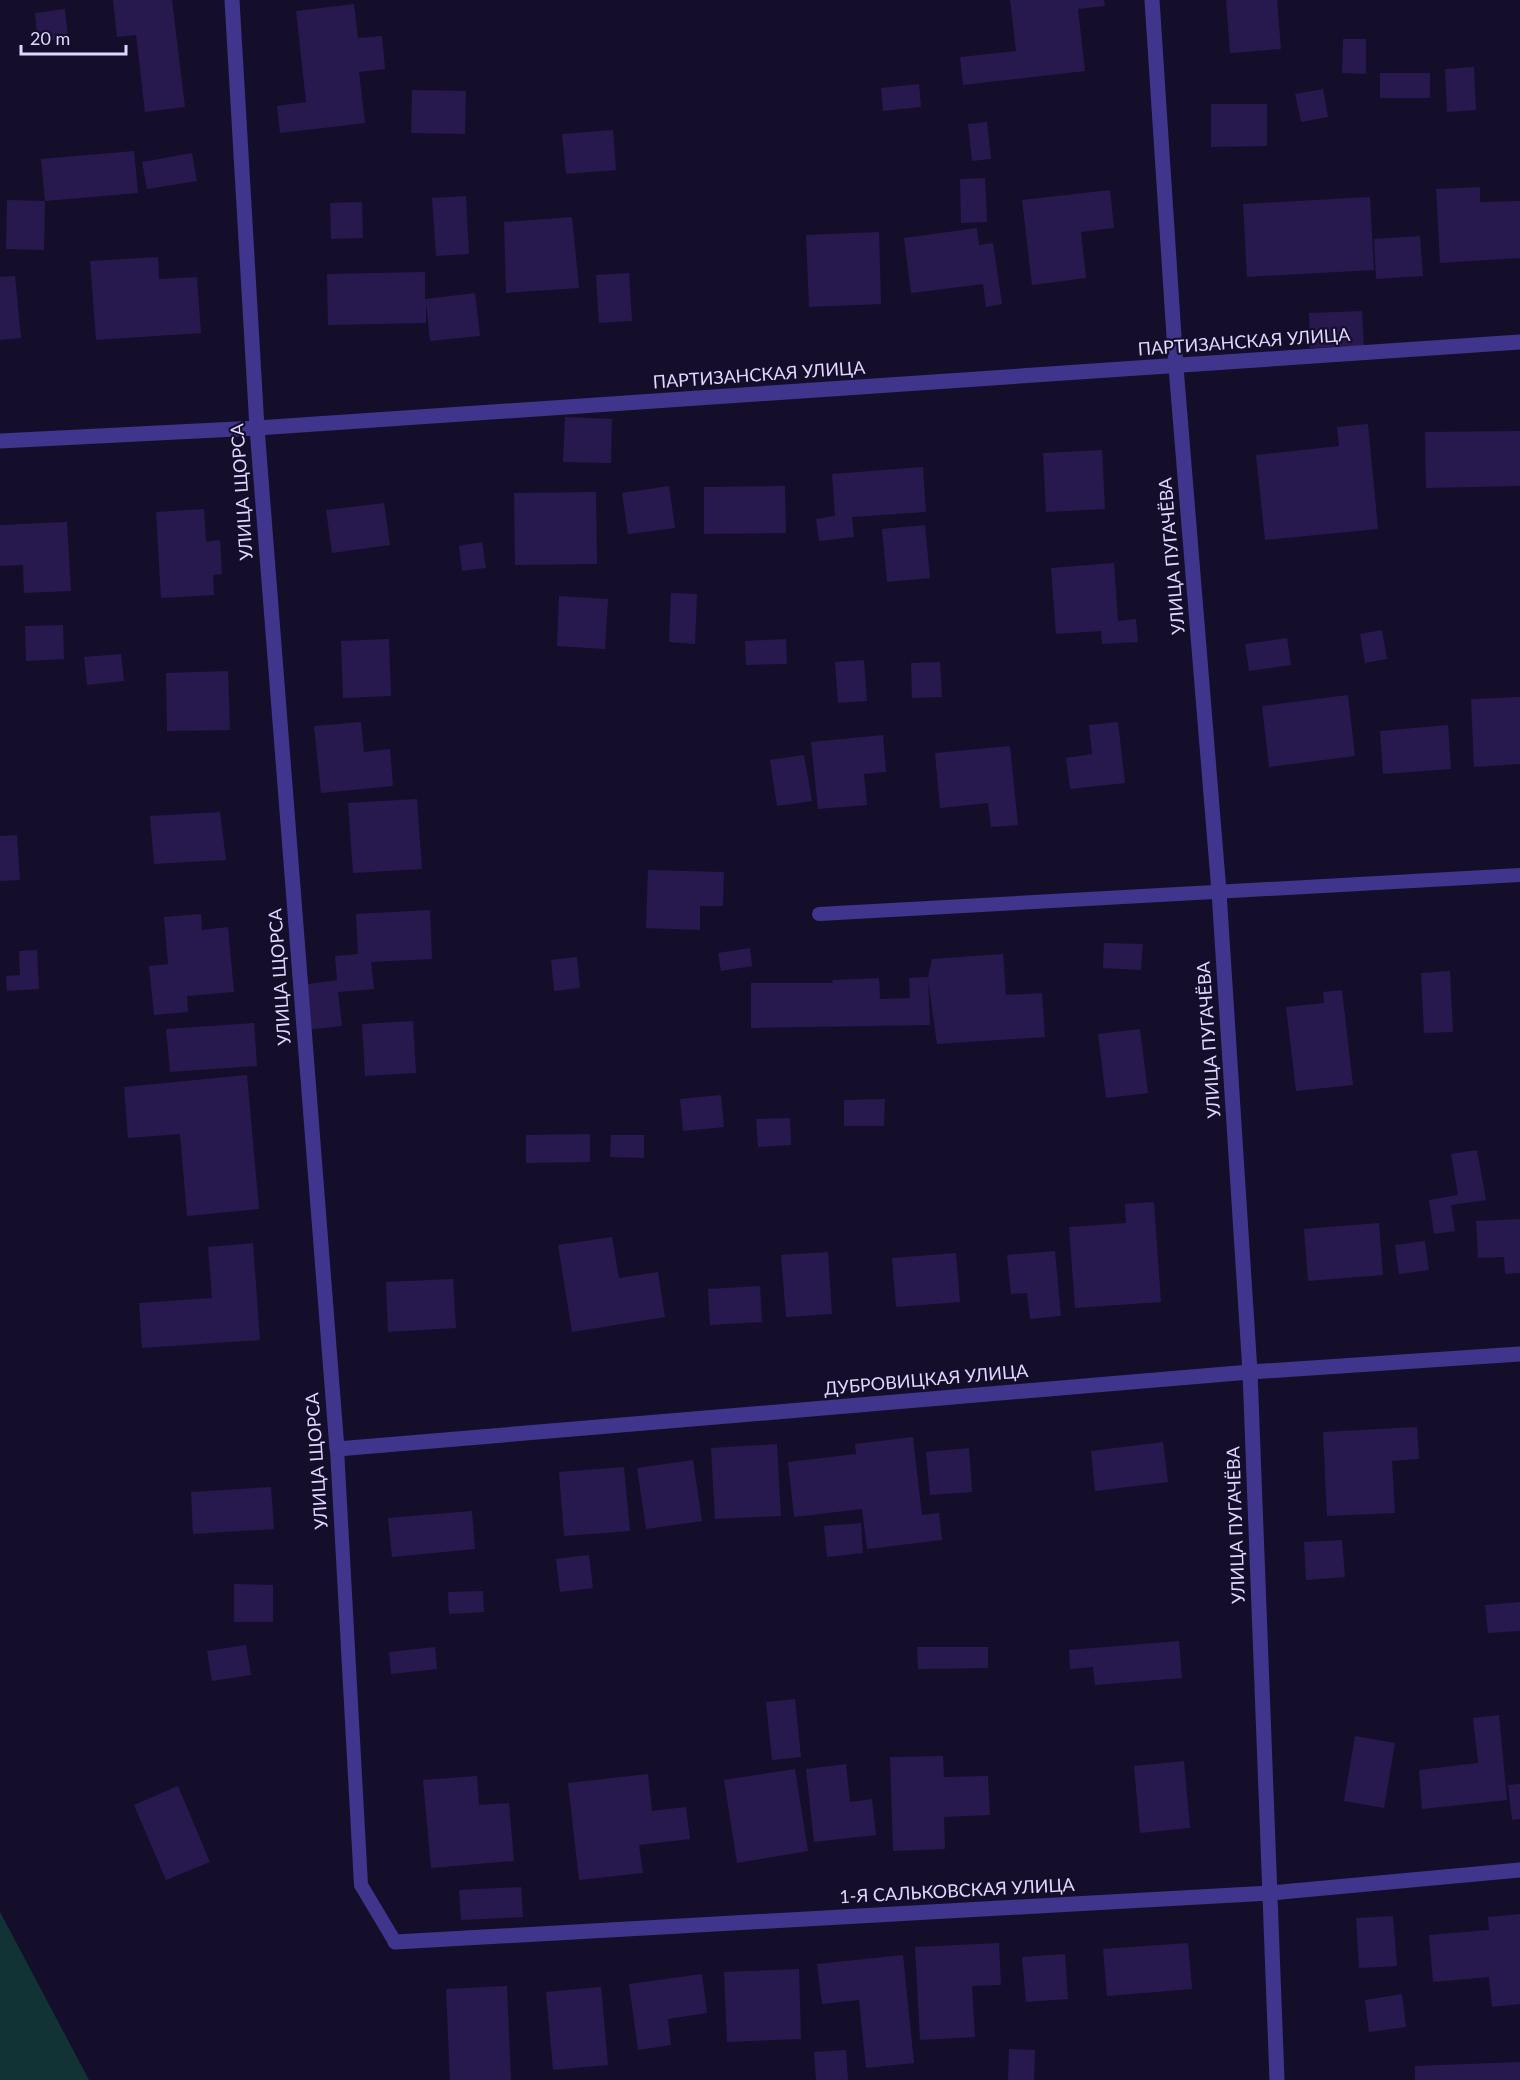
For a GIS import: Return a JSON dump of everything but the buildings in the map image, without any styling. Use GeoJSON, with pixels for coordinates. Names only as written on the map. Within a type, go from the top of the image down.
{"type":"FeatureCollection","features":[{"type":"Feature","properties":{"kind":"street","name":"УЛИЦА ЩОРСА"},"geometry":{"type":"LineString","coordinates":[[232,0],[257,428],[337,1449]]}},
{"type":"Feature","properties":{"kind":"street","name":"УЛИЦА ПУГАЧЁВА"},"geometry":{"type":"LineString","coordinates":[[1152,0],[1176,367],[1219,892],[1250,1372],[1277,2080]]}},
{"type":"Feature","properties":{"kind":"street","name":"ПАРТИЗАНСКАЯ УЛИЦА"},"geometry":{"type":"LineString","coordinates":[[0,441],[257,428],[1520,342]]}},
{"type":"Feature","properties":{"kind":"street","name":"ДУБРОВИЦКАЯ УЛИЦА"},"geometry":{"type":"LineString","coordinates":[[337,1449],[1250,1372],[1520,1354]]}},
{"type":"Feature","properties":{"kind":"street","name":"1-Я САЛЬКОВСКАЯ УЛИЦА"},"geometry":{"type":"LineString","coordinates":[[395,1942],[1270,1893],[1520,1870]]}},
{"type":"Feature","properties":{"kind":"lane"},"geometry":{"type":"LineString","coordinates":[[819,914],[1520,874]]}},
{"type":"Feature","properties":{"kind":"lane","name":"УЛИЦА ЩОРСА"},"geometry":{"type":"LineString","coordinates":[[337,1449],[362,1885],[395,1942]]}},
{"type":"Feature","properties":{"kind":"green space"},"geometry":{"type":"Polygon","coordinates":[[[0,1912],[89,2080],[0,2080],[0,1912]]]}}]}
